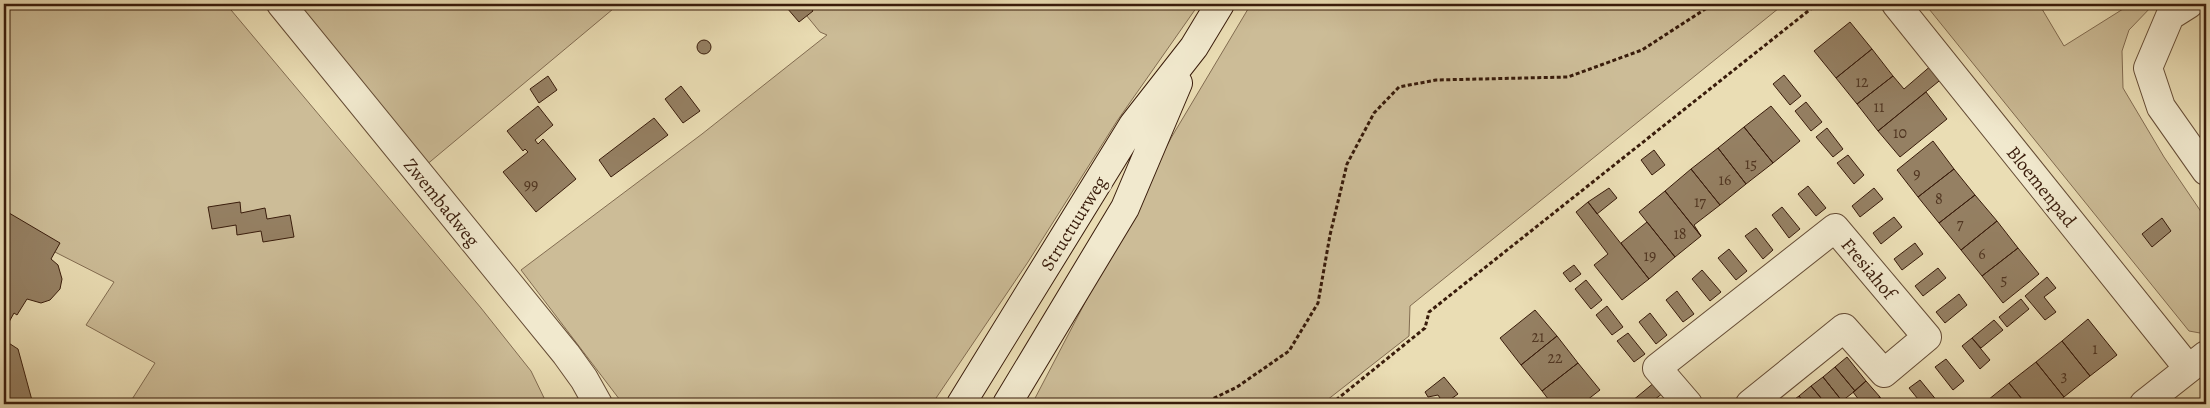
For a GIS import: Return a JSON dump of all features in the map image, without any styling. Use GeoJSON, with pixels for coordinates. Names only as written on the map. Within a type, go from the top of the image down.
{"type":"FeatureCollection","features":[{"type":"Feature","properties":{"kind":"street","name":"Zwembadweg"},"geometry":{"type":"LineString","coordinates":[[281,4],[566,354],[584,379],[598,404]]}},
{"type":"Feature","properties":{"kind":"street","name":"Structuurweg"},"geometry":{"type":"LineString","coordinates":[[961,404],[1134,125],[1194,47],[1220,4]]}},
{"type":"Feature","properties":{"kind":"street","name":"Bloemenpad"},"geometry":{"type":"LineString","coordinates":[[1896,4],[2197,362]]}},
{"type":"Feature","properties":{"kind":"street"},"geometry":{"type":"LineString","coordinates":[[2189,4],[2170,16],[2148,68],[2161,107],[2206,171]]}},
{"type":"Feature","properties":{"kind":"street","name":"Structuurweg"},"geometry":{"type":"LineString","coordinates":[[1007,404],[1125,208],[1194,47]]}},
{"type":"Feature","properties":{"kind":"street","name":"Fresiahof"},"geometry":{"type":"LineString","coordinates":[[1688,404],[1657,368],[1835,228],[1927,337],[1884,373],[1844,328],[1750,404]]}},
{"type":"Feature","properties":{"kind":"street"},"geometry":{"type":"LineString","coordinates":[[2144,404],[2197,362]]}},
{"type":"Feature","properties":{"kind":"path"},"geometry":{"type":"LineString","coordinates":[[1202,404],[1237,387],[1289,351],[1318,303],[1330,234],[1347,164],[1374,113],[1399,87],[1436,80],[1568,77],[1642,50],[1713,4]]}},
{"type":"Feature","properties":{"kind":"path"},"geometry":{"type":"LineString","coordinates":[[1331,404],[1425,328],[1430,312],[1817,4]]}},
{"type":"Feature","properties":{"kind":"shaded area"},"geometry":{"type":"Polygon","coordinates":[[[4,4],[226,4],[481,308],[531,371],[547,404],[129,404],[155,363],[86,325],[114,282],[53,251],[4,220],[4,4]]]}},
{"type":"Feature","properties":{"kind":"shaded area"},"geometry":{"type":"Polygon","coordinates":[[[296,4],[619,4],[425,166],[296,4]]]}},
{"type":"Feature","properties":{"kind":"shaded area"},"geometry":{"type":"Polygon","coordinates":[[[797,4],[1199,4],[1117,121],[1028,262],[932,404],[623,404],[521,270],[702,134],[827,35],[820,32],[797,4]]]}},
{"type":"Feature","properties":{"kind":"shaded area"},"geometry":{"type":"Polygon","coordinates":[[[1251,4],[1784,4],[1410,306],[1409,336],[1322,404],[1032,404],[1171,138],[1251,4]]]}},
{"type":"Feature","properties":{"kind":"shaded area"},"geometry":{"type":"Polygon","coordinates":[[[1925,4],[2039,4],[2064,46],[2131,4],[2154,4],[2129,30],[2122,51],[2123,88],[2164,157],[2206,219],[2206,328],[2200,333],[2189,331],[1925,4]]]}},
{"type":"Feature","properties":{"kind":"building"},"geometry":{"type":"Polygon","coordinates":[[[793,4],[808,4],[813,11],[799,22],[787,8],[793,4]]]}},
{"type":"Feature","properties":{"kind":"building"},"geometry":{"type":"Polygon","coordinates":[[[1850,22],[1872,49],[1836,78],[1814,51],[1850,22]]]}},
{"type":"Feature","properties":{"kind":"building"},"geometry":{"type":"Polygon","coordinates":[[[701,40],[707,40],[711,47],[707,54],[701,54],[697,50],[697,44],[701,40]]]}},
{"type":"Feature","properties":{"kind":"building"},"geometry":{"type":"Polygon","coordinates":[[[1872,49],[1893,76],[1857,104],[1836,78],[1872,49]]]}},
{"type":"Feature","properties":{"kind":"building"},"geometry":{"type":"Polygon","coordinates":[[[1933,64],[1944,77],[1878,131],[1857,104],[1893,76],[1904,89],[1933,64]]]}},
{"type":"Feature","properties":{"kind":"building"},"geometry":{"type":"Polygon","coordinates":[[[1784,75],[1801,96],[1790,105],[1773,84],[1784,75]]]}},
{"type":"Feature","properties":{"kind":"building"},"geometry":{"type":"Polygon","coordinates":[[[548,76],[557,90],[539,103],[530,89],[548,76]]]}},
{"type":"Feature","properties":{"kind":"building"},"geometry":{"type":"Polygon","coordinates":[[[681,86],[700,111],[683,123],[665,99],[681,86]]]}},
{"type":"Feature","properties":{"kind":"building"},"geometry":{"type":"Polygon","coordinates":[[[1926,92],[1947,119],[1900,157],[1878,131],[1926,92]]]}},
{"type":"Feature","properties":{"kind":"building"},"geometry":{"type":"Polygon","coordinates":[[[1806,102],[1822,122],[1811,131],[1795,111],[1806,102]]]}},
{"type":"Feature","properties":{"kind":"building"},"geometry":{"type":"Polygon","coordinates":[[[538,106],[553,125],[535,140],[538,144],[543,139],[576,179],[536,212],[503,172],[528,152],[525,149],[523,151],[507,131],[538,106]]]}},
{"type":"Feature","properties":{"kind":"building"},"geometry":{"type":"Polygon","coordinates":[[[1771,106],[1800,141],[1773,163],[1744,127],[1771,106]]]}},
{"type":"Feature","properties":{"kind":"building"},"geometry":{"type":"Polygon","coordinates":[[[654,118],[668,135],[611,177],[599,160],[654,118]]]}},
{"type":"Feature","properties":{"kind":"building"},"geometry":{"type":"Polygon","coordinates":[[[1744,127],[1773,163],[1746,184],[1718,148],[1744,127]]]}},
{"type":"Feature","properties":{"kind":"building"},"geometry":{"type":"Polygon","coordinates":[[[1827,128],[1843,149],[1833,157],[1816,137],[1827,128]]]}},
{"type":"Feature","properties":{"kind":"building"},"geometry":{"type":"Polygon","coordinates":[[[1933,141],[1954,169],[1918,197],[1897,170],[1933,141]]]}},
{"type":"Feature","properties":{"kind":"building"},"geometry":{"type":"Polygon","coordinates":[[[1718,148],[1746,184],[1720,205],[1691,169],[1718,148]]]}},
{"type":"Feature","properties":{"kind":"building"},"geometry":{"type":"Polygon","coordinates":[[[1654,150],[1665,165],[1652,175],[1641,160],[1654,150]]]}},
{"type":"Feature","properties":{"kind":"building"},"geometry":{"type":"Polygon","coordinates":[[[1848,155],[1864,175],[1854,184],[1837,163],[1848,155]]]}},
{"type":"Feature","properties":{"kind":"building"},"geometry":{"type":"Polygon","coordinates":[[[1691,169],[1720,205],[1694,225],[1701,236],[1665,191],[1691,169]]]}},
{"type":"Feature","properties":{"kind":"building"},"geometry":{"type":"Polygon","coordinates":[[[1954,169],[1975,195],[1939,223],[1918,197],[1954,169]]]}},
{"type":"Feature","properties":{"kind":"building"},"geometry":{"type":"Polygon","coordinates":[[[1808,186],[1826,208],[1816,216],[1798,194],[1808,186]]]}},
{"type":"Feature","properties":{"kind":"building"},"geometry":{"type":"Polygon","coordinates":[[[1609,188],[1617,198],[1597,214],[1588,202],[1609,188]]]}},
{"type":"Feature","properties":{"kind":"building"},"geometry":{"type":"Polygon","coordinates":[[[1874,188],[1883,199],[1860,217],[1852,206],[1874,188]]]}},
{"type":"Feature","properties":{"kind":"building"},"geometry":{"type":"Polygon","coordinates":[[[1665,191],[1701,236],[1675,257],[1639,212],[1665,191]]]}},
{"type":"Feature","properties":{"kind":"building"},"geometry":{"type":"Polygon","coordinates":[[[1975,195],[1997,221],[1961,250],[1939,223],[1975,195]]]}},
{"type":"Feature","properties":{"kind":"building"},"geometry":{"type":"Polygon","coordinates":[[[240,202],[241,213],[265,208],[267,219],[290,215],[294,237],[263,242],[261,231],[237,235],[236,225],[212,229],[208,207],[240,202]]]}},
{"type":"Feature","properties":{"kind":"building"},"geometry":{"type":"Polygon","coordinates":[[[1588,202],[1649,279],[1622,300],[1594,265],[1608,254],[1576,212],[1588,202]]]}},
{"type":"Feature","properties":{"kind":"building"},"geometry":{"type":"Polygon","coordinates":[[[1782,207],[1800,229],[1789,238],[1772,215],[1782,207]]]}},
{"type":"Feature","properties":{"kind":"building"},"geometry":{"type":"Polygon","coordinates":[[[4,210],[60,243],[51,259],[58,265],[62,279],[60,289],[50,300],[41,303],[27,299],[17,315],[14,313],[4,331],[4,210]]]}},
{"type":"Feature","properties":{"kind":"building"},"geometry":{"type":"Polygon","coordinates":[[[1894,217],[1902,227],[1881,244],[1873,233],[1894,217]]]}},
{"type":"Feature","properties":{"kind":"building"},"geometry":{"type":"Polygon","coordinates":[[[2162,218],[2171,231],[2152,247],[2142,234],[2162,218]]]}},
{"type":"Feature","properties":{"kind":"building"},"geometry":{"type":"Polygon","coordinates":[[[1997,221],[2018,248],[1982,276],[1961,250],[1997,221]]]}},
{"type":"Feature","properties":{"kind":"building"},"geometry":{"type":"Polygon","coordinates":[[[1647,222],[1675,257],[1649,279],[1621,243],[1647,222]]]}},
{"type":"Feature","properties":{"kind":"building"},"geometry":{"type":"Polygon","coordinates":[[[1756,228],[1773,250],[1763,259],[1745,236],[1756,228]]]}},
{"type":"Feature","properties":{"kind":"building"},"geometry":{"type":"Polygon","coordinates":[[[1915,243],[1923,254],[1902,270],[1894,259],[1915,243]]]}},
{"type":"Feature","properties":{"kind":"building"},"geometry":{"type":"Polygon","coordinates":[[[2018,248],[2039,274],[2003,303],[1982,276],[2018,248]]]}},
{"type":"Feature","properties":{"kind":"building"},"geometry":{"type":"Polygon","coordinates":[[[1729,249],[1747,271],[1736,280],[1718,258],[1729,249]]]}},
{"type":"Feature","properties":{"kind":"building"},"geometry":{"type":"Polygon","coordinates":[[[1574,265],[1581,274],[1570,282],[1563,273],[1574,265]]]}},
{"type":"Feature","properties":{"kind":"building"},"geometry":{"type":"Polygon","coordinates":[[[1938,268],[1946,278],[1923,296],[1915,286],[1938,268]]]}},
{"type":"Feature","properties":{"kind":"building"},"geometry":{"type":"Polygon","coordinates":[[[1702,270],[1721,292],[1710,301],[1692,279],[1702,270]]]}},
{"type":"Feature","properties":{"kind":"building"},"geometry":{"type":"Polygon","coordinates":[[[2047,277],[2056,288],[2044,297],[2056,312],[2045,320],[2025,296],[2047,277]]]}},
{"type":"Feature","properties":{"kind":"building"},"geometry":{"type":"Polygon","coordinates":[[[1586,280],[1602,300],[1591,309],[1575,289],[1586,280]]]}},
{"type":"Feature","properties":{"kind":"building"},"geometry":{"type":"Polygon","coordinates":[[[1677,291],[1694,314],[1683,322],[1666,300],[1677,291]]]}},
{"type":"Feature","properties":{"kind":"building"},"geometry":{"type":"Polygon","coordinates":[[[1959,294],[1967,305],[1945,323],[1936,312],[1959,294]]]}},
{"type":"Feature","properties":{"kind":"building"},"geometry":{"type":"Polygon","coordinates":[[[2021,299],[2029,309],[2007,327],[1999,317],[2021,299]]]}},
{"type":"Feature","properties":{"kind":"building"},"geometry":{"type":"Polygon","coordinates":[[[1607,306],[1623,327],[1612,335],[1596,315],[1607,306]]]}},
{"type":"Feature","properties":{"kind":"building"},"geometry":{"type":"Polygon","coordinates":[[[1535,310],[1557,336],[1521,365],[1500,338],[1535,310]]]}},
{"type":"Feature","properties":{"kind":"building"},"geometry":{"type":"Polygon","coordinates":[[[1650,313],[1667,335],[1656,344],[1639,322],[1650,313]]]}},
{"type":"Feature","properties":{"kind":"building"},"geometry":{"type":"Polygon","coordinates":[[[2088,319],[2117,355],[2090,376],[2062,341],[2088,319]]]}},
{"type":"Feature","properties":{"kind":"building"},"geometry":{"type":"Polygon","coordinates":[[[1994,320],[2003,330],[1981,348],[1972,338],[1994,320]]]}},
{"type":"Feature","properties":{"kind":"building"},"geometry":{"type":"Polygon","coordinates":[[[1628,333],[1645,354],[1634,362],[1617,341],[1628,333]]]}},
{"type":"Feature","properties":{"kind":"building"},"geometry":{"type":"Polygon","coordinates":[[[1557,336],[1578,363],[1542,391],[1521,365],[1557,336]]]}},
{"type":"Feature","properties":{"kind":"building"},"geometry":{"type":"Polygon","coordinates":[[[1972,338],[1990,360],[1980,369],[1962,346],[1972,338]]]}},
{"type":"Feature","properties":{"kind":"building"},"geometry":{"type":"Polygon","coordinates":[[[4,340],[18,349],[33,404],[4,404],[4,340]]]}},
{"type":"Feature","properties":{"kind":"building"},"geometry":{"type":"Polygon","coordinates":[[[2062,341],[2090,376],[2064,397],[2036,362],[2062,341]]]}},
{"type":"Feature","properties":{"kind":"building"},"geometry":{"type":"Polygon","coordinates":[[[1847,357],[1866,381],[1855,391],[1835,367],[1847,357]]]}},
{"type":"Feature","properties":{"kind":"building"},"geometry":{"type":"Polygon","coordinates":[[[1946,359],[1964,381],[1953,390],[1935,367],[1946,359]]]}},
{"type":"Feature","properties":{"kind":"building"},"geometry":{"type":"Polygon","coordinates":[[[2036,362],[2064,397],[2055,404],[2026,404],[2009,383],[2036,362]]]}},
{"type":"Feature","properties":{"kind":"building"},"geometry":{"type":"Polygon","coordinates":[[[1578,363],[1600,390],[1582,404],[1552,404],[1542,391],[1578,363]]]}},
{"type":"Feature","properties":{"kind":"building"},"geometry":{"type":"Polygon","coordinates":[[[1835,367],[1855,391],[1842,401],[1823,377],[1835,367]]]}},
{"type":"Feature","properties":{"kind":"building"},"geometry":{"type":"Polygon","coordinates":[[[1444,377],[1458,394],[1444,404],[1438,395],[1428,397],[1425,392],[1444,377]]]}},
{"type":"Feature","properties":{"kind":"building"},"geometry":{"type":"Polygon","coordinates":[[[1823,377],[1842,401],[1838,404],[1826,404],[1811,386],[1823,377]]]}},
{"type":"Feature","properties":{"kind":"building"},"geometry":{"type":"Polygon","coordinates":[[[1920,380],[1938,402],[1935,404],[1922,404],[1909,388],[1920,380]]]}},
{"type":"Feature","properties":{"kind":"building"},"geometry":{"type":"Polygon","coordinates":[[[1866,381],[1880,397],[1871,404],[1862,404],[1853,392],[1866,381]]]}},
{"type":"Feature","properties":{"kind":"building"},"geometry":{"type":"Polygon","coordinates":[[[1655,382],[1663,393],[1649,404],[1636,404],[1632,401],[1655,382]]]}},
{"type":"Feature","properties":{"kind":"building"},"geometry":{"type":"Polygon","coordinates":[[[2009,383],[2026,404],[1983,404],[2009,383]]]}},
{"type":"Feature","properties":{"kind":"building"},"geometry":{"type":"Polygon","coordinates":[[[1811,386],[1826,404],[1806,404],[1799,396],[1811,386]]]}},
{"type":"Feature","properties":{"kind":"building"},"geometry":{"type":"Polygon","coordinates":[[[1799,396],[1806,404],[1788,404],[1799,396]]]}},
{"type":"Feature","properties":{"kind":"building"},"geometry":{"type":"Polygon","coordinates":[[[1880,397],[1885,404],[1871,404],[1880,397]]]}}]}
